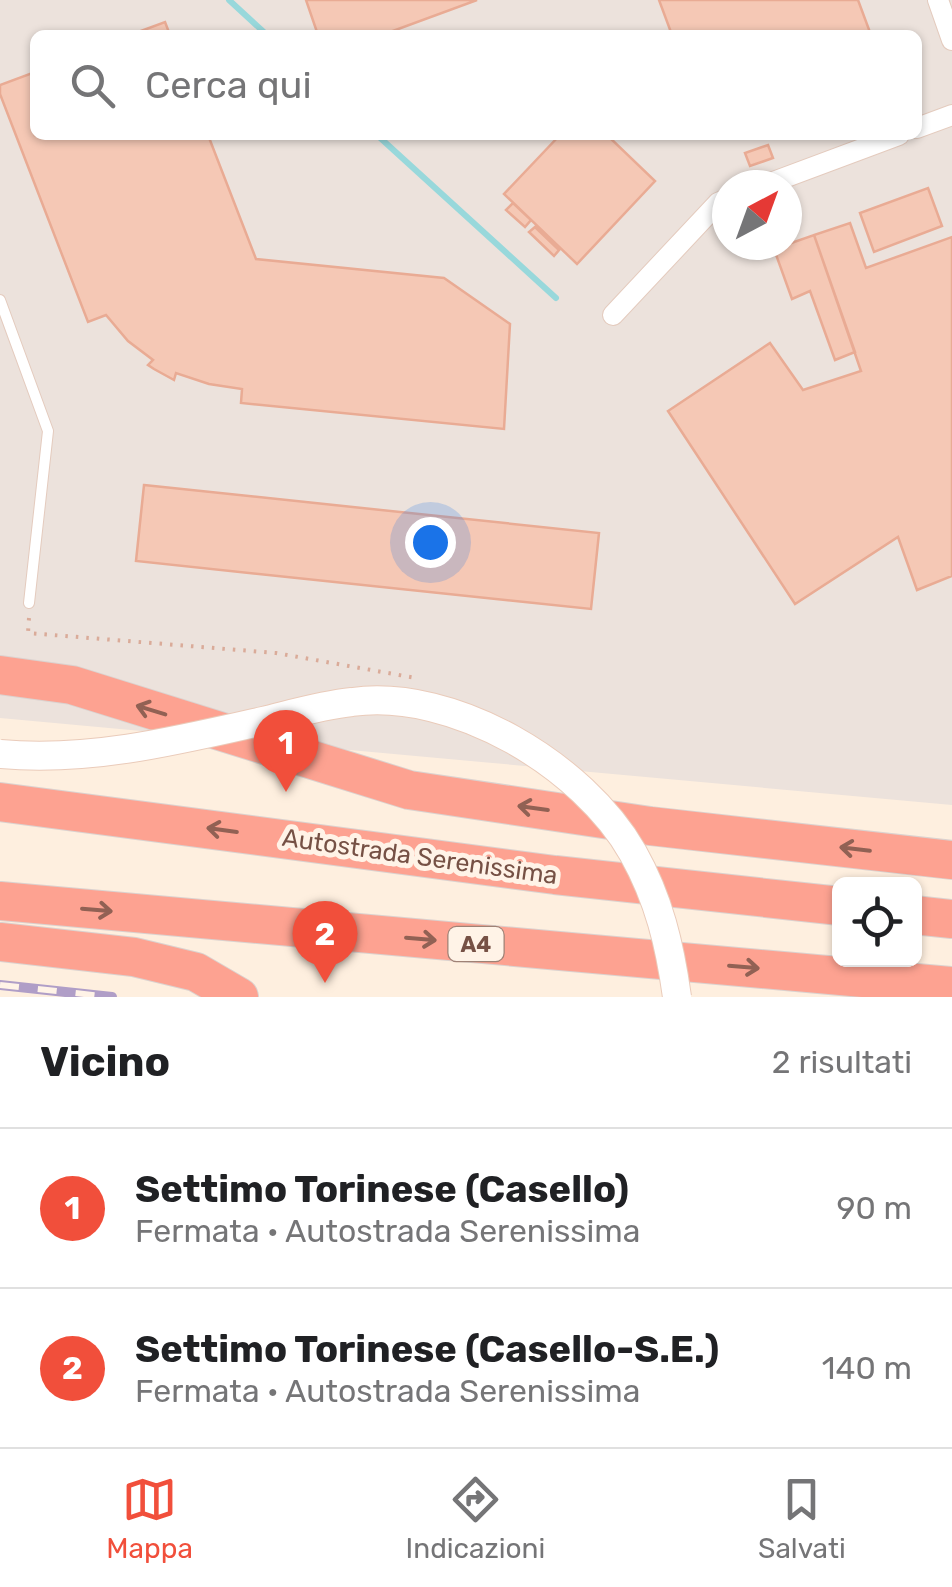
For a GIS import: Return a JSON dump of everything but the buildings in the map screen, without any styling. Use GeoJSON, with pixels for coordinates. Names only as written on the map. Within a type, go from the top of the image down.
{"type":"FeatureCollection","features":[{"type":"Feature","properties":{"kind":"highway"},"geometry":{"type":"LineString","coordinates":[[0,675],[72,685],[409,790],[650,826],[952,860]]}},
{"type":"Feature","properties":{"kind":"highway","name":"Autostrada Serenissima"},"geometry":{"type":"LineString","coordinates":[[0,802],[556,874],[832,905]]}},
{"type":"Feature","properties":{"kind":"highway","name":"A4"},"geometry":{"type":"LineString","coordinates":[[0,900],[952,986]]}},
{"type":"Feature","properties":{"kind":"highway"},"geometry":{"type":"LineString","coordinates":[[922,915],[952,919]]}},
{"type":"Feature","properties":{"kind":"highway"},"geometry":{"type":"LineString","coordinates":[[0,942],[134,957],[196,972],[238,997]]}},
{"type":"Feature","properties":{"kind":"main road"},"geometry":{"type":"LineString","coordinates":[[0,754],[40,757],[127,749],[355,701],[413,703],[474,719],[524,745],[566,776],[612,823],[632,851],[661,913],[677,997]]}},
{"type":"Feature","properties":{"kind":"street"},"geometry":{"type":"LineString","coordinates":[[938,0],[952,40]]}},
{"type":"Feature","properties":{"kind":"street"},"geometry":{"type":"LineString","coordinates":[[922,126],[952,115]]}},
{"type":"Feature","properties":{"kind":"street"},"geometry":{"type":"LineString","coordinates":[[802,171],[886,140]]}},
{"type":"Feature","properties":{"kind":"street"},"geometry":{"type":"LineString","coordinates":[[613,314],[712,209]]}},
{"type":"Feature","properties":{"kind":"lane"},"geometry":{"type":"LineString","coordinates":[[0,300],[48,430],[30,602]]}},
{"type":"Feature","properties":{"kind":"path"},"geometry":{"type":"LineString","coordinates":[[30,602],[28,633],[276,652],[416,678]]}},
{"type":"Feature","properties":{"kind":"shaded area"},"geometry":{"type":"Polygon","coordinates":[[[0,0],[952,0],[952,805],[0,718],[0,0]]]}},
{"type":"Feature","properties":{"kind":"waterway"},"geometry":{"type":"LineString","coordinates":[[229,0],[262,30]]}},
{"type":"Feature","properties":{"kind":"waterway"},"geometry":{"type":"LineString","coordinates":[[382,140],[556,298]]}},
{"type":"Feature","properties":{"kind":"railway"},"geometry":{"type":"LineString","coordinates":[[0,985],[112,997]]}},
{"type":"Feature","properties":{"kind":"place","name":"Settimo Torinese (Casello)"},"geometry":{"type":"Point","coordinates":[286,792]}},
{"type":"Feature","properties":{"kind":"place","name":"Settimo Torinese (Casello-S.E.)"},"geometry":{"type":"Point","coordinates":[325,983]}}]}
